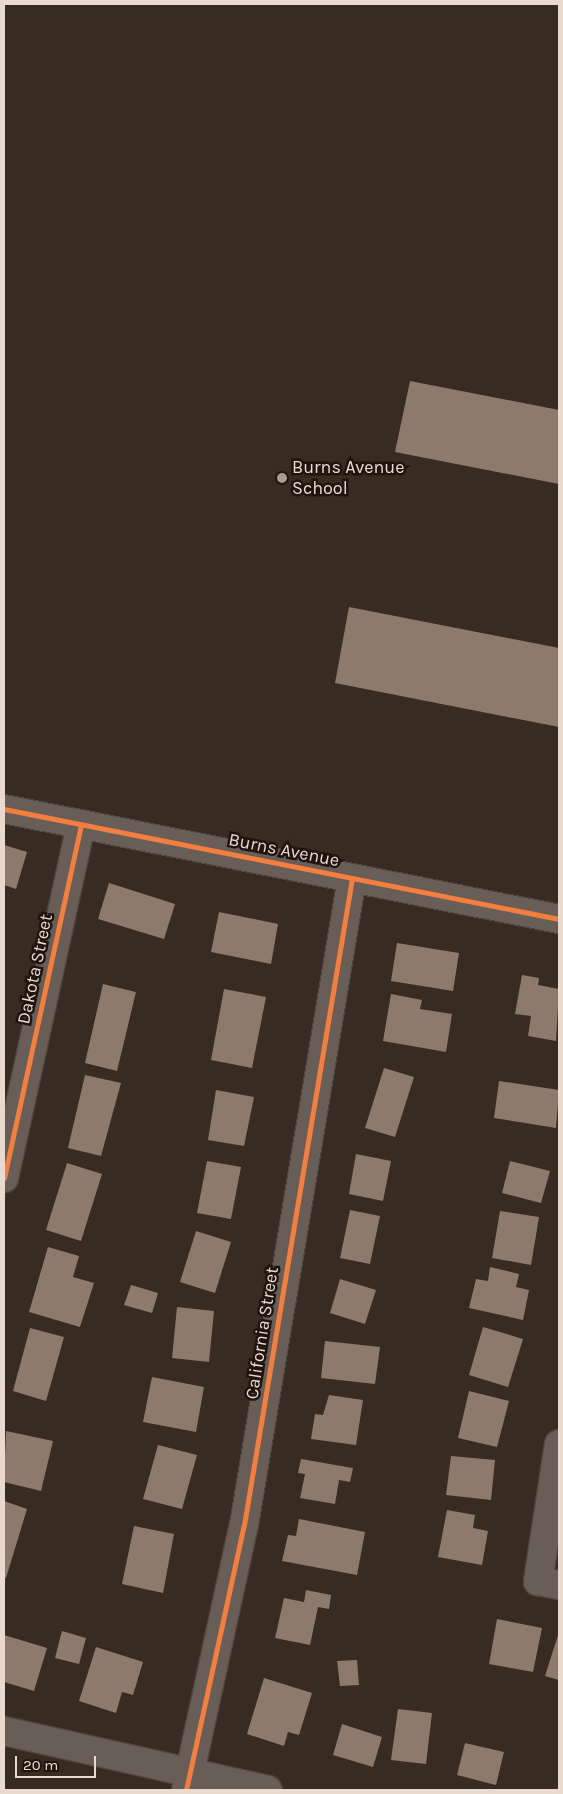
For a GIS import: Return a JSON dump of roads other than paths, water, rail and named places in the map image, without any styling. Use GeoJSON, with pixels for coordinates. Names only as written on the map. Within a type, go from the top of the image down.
{"type":"FeatureCollection","features":[{"type":"Feature","properties":{"kind":"street","name":"Burns Avenue"},"geometry":{"type":"LineString","coordinates":[[4,809],[559,919]]}},
{"type":"Feature","properties":{"kind":"street","name":"Dakota Street"},"geometry":{"type":"LineString","coordinates":[[4,1178],[81,824]]}},
{"type":"Feature","properties":{"kind":"street","name":"California Street"},"geometry":{"type":"LineString","coordinates":[[188,1781],[244,1526],[352,878]]}},
{"type":"Feature","properties":{"kind":"street"},"geometry":{"type":"LineString","coordinates":[[559,1444],[538,1581],[559,1585]]}},
{"type":"Feature","properties":{"kind":"street"},"geometry":{"type":"LineString","coordinates":[[4,1731],[188,1781],[267,1790]]}},
{"type":"Feature","properties":{"kind":"place","name":"Burns Avenue School"},"geometry":{"type":"Point","coordinates":[282,478]}}]}
